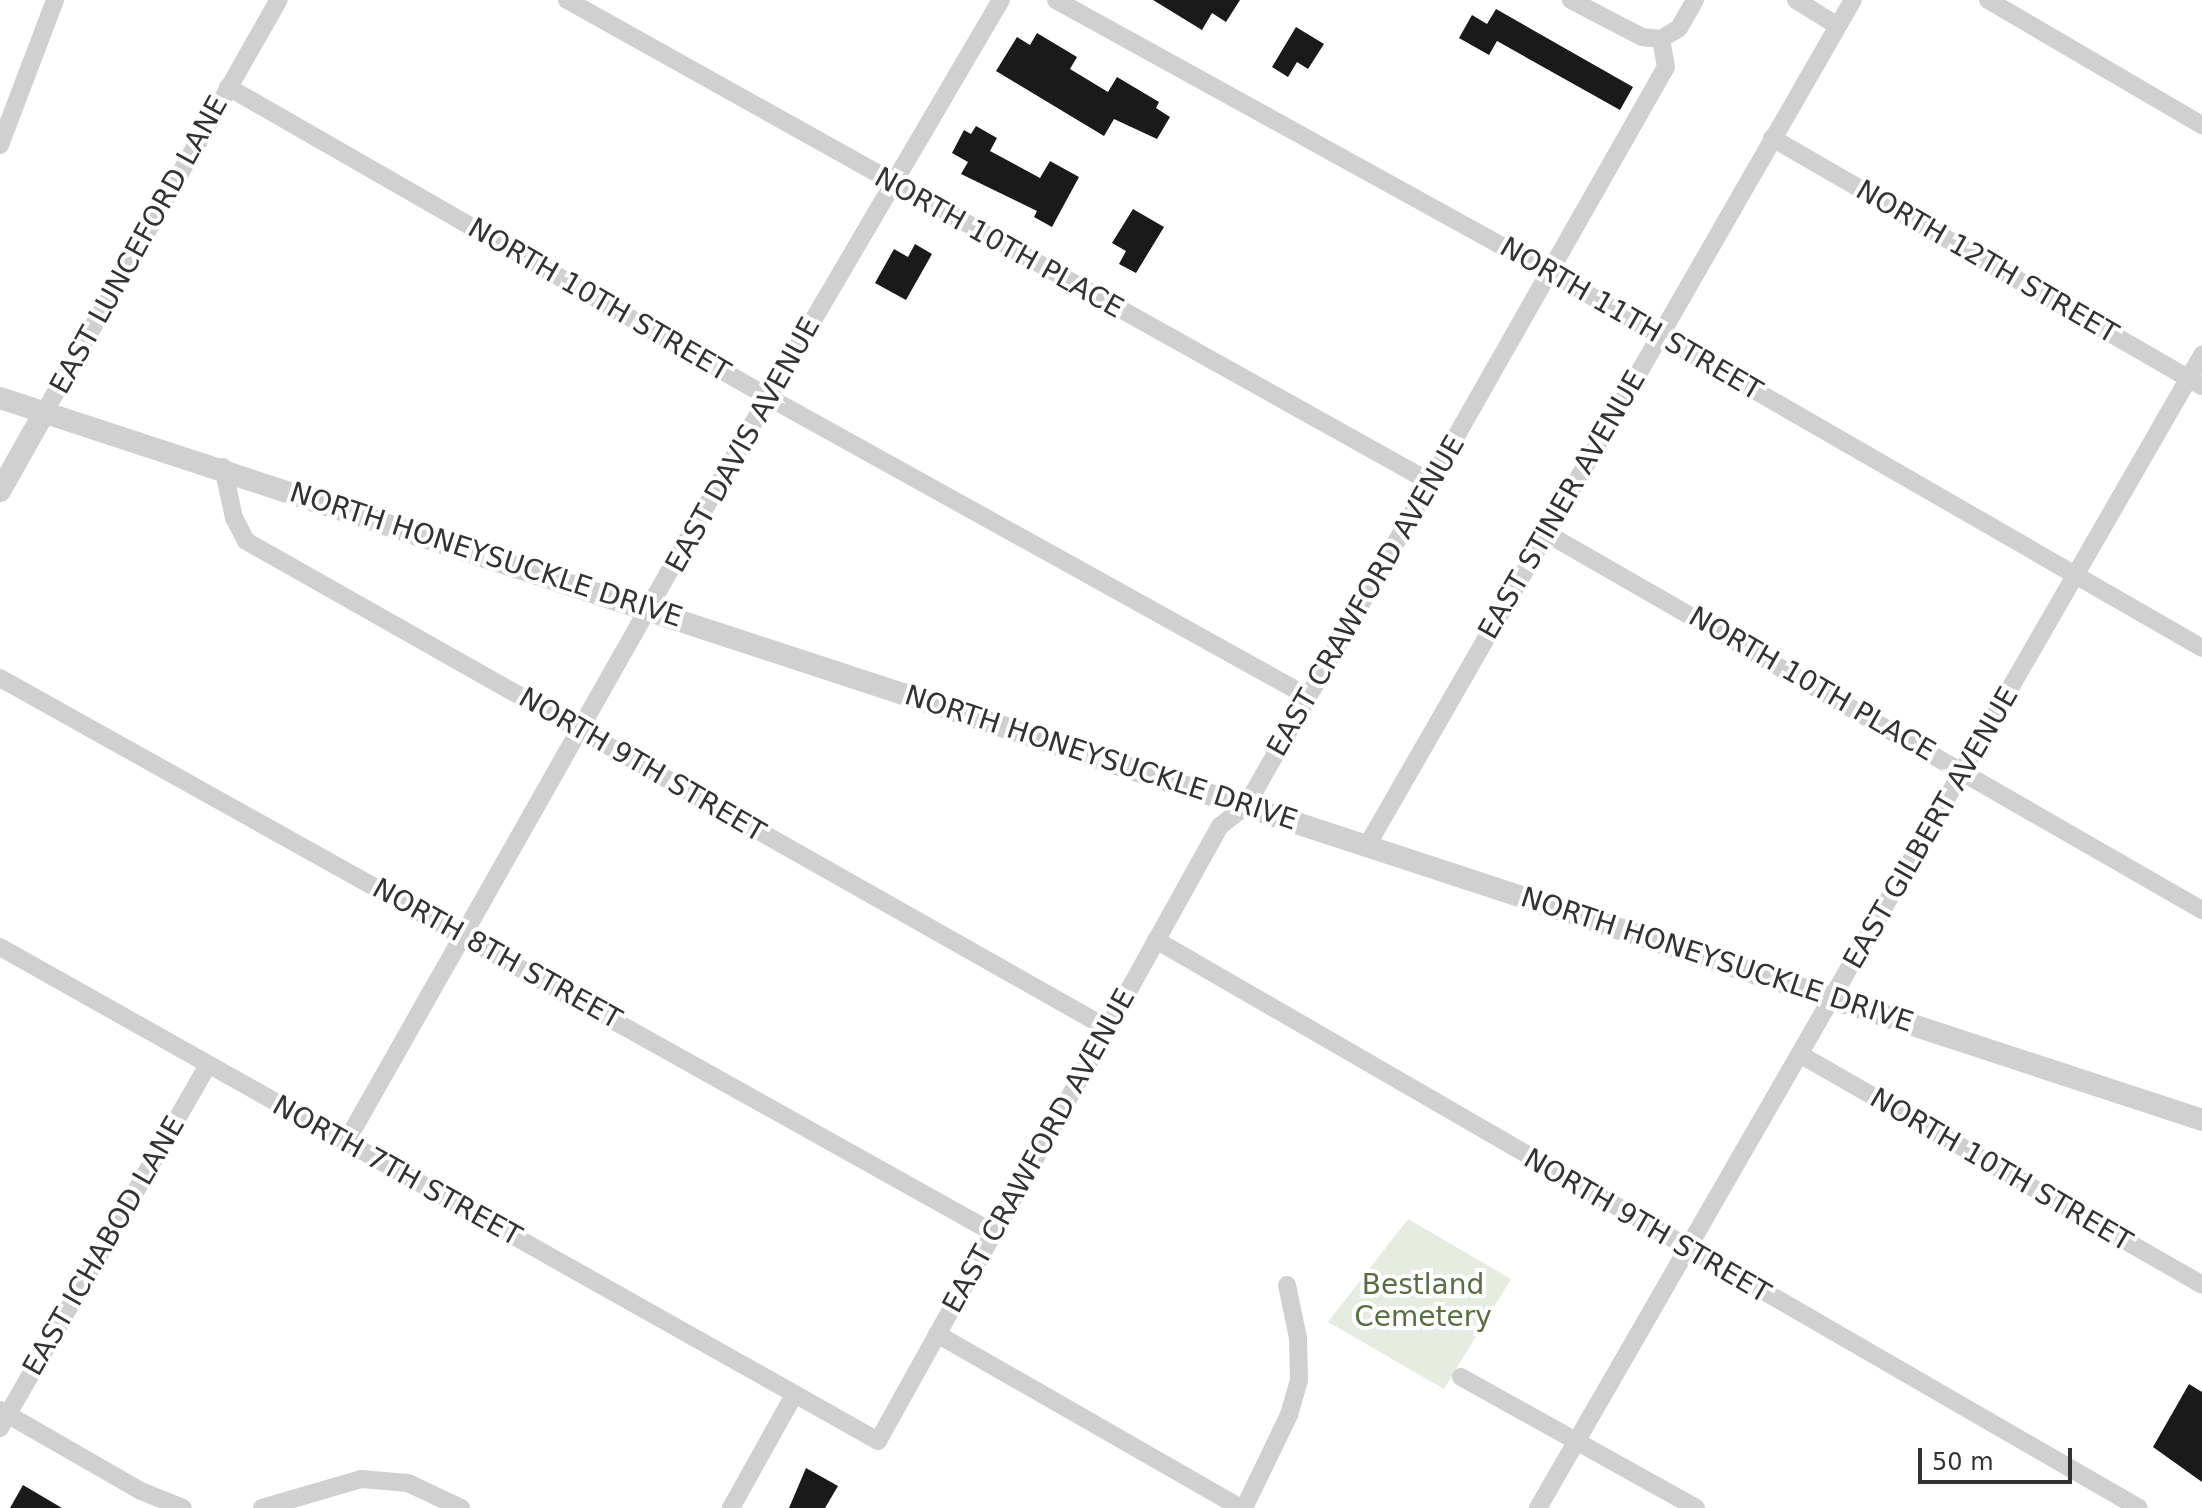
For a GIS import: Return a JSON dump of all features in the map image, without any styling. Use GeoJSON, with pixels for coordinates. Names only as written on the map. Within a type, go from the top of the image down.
{"type":"FeatureCollection","features":[{"type":"Feature","properties":{"kind":"street"},"geometry":{"type":"LineString","coordinates":[[0,145],[55,0]]}},
{"type":"Feature","properties":{"kind":"street","name":"EAST LUNCEFORD LANE"},"geometry":{"type":"LineString","coordinates":[[0,491],[279,0]]}},
{"type":"Feature","properties":{"kind":"street","name":"NORTH 10TH PLACE"},"geometry":{"type":"LineString","coordinates":[[567,0],[1432,483]]}},
{"type":"Feature","properties":{"kind":"street","name":"EAST DAVIS AVENUE"},"geometry":{"type":"LineString","coordinates":[[346,1142],[582,731],[768,397],[1001,0]]}},
{"type":"Feature","properties":{"kind":"street","name":"NORTH 11TH STREET"},"geometry":{"type":"LineString","coordinates":[[1056,0],[1659,334],[2202,648]]}},
{"type":"Feature","properties":{"kind":"street"},"geometry":{"type":"LineString","coordinates":[[1571,0],[1642,37],[1661,39],[1679,28],[1695,0]]}},
{"type":"Feature","properties":{"kind":"street"},"geometry":{"type":"LineString","coordinates":[[1796,0],[1838,26]]}},
{"type":"Feature","properties":{"kind":"street","name":"EAST STINER AVENUE"},"geometry":{"type":"LineString","coordinates":[[1368,844],[1853,0]]}},
{"type":"Feature","properties":{"kind":"street"},"geometry":{"type":"LineString","coordinates":[[1988,0],[2202,125]]}},
{"type":"Feature","properties":{"kind":"street","name":"EAST CRAWFORD AVENUE"},"geometry":{"type":"LineString","coordinates":[[794,1395],[878,1441],[1220,826],[1246,806],[1551,273],[1666,67],[1661,39]]}},
{"type":"Feature","properties":{"kind":"street","name":"NORTH 10TH STREET"},"geometry":{"type":"LineString","coordinates":[[228,87],[768,397],[1307,696]]}},
{"type":"Feature","properties":{"kind":"street","name":"NORTH 12TH STREET"},"geometry":{"type":"LineString","coordinates":[[1772,138],[2195,382]]}},
{"type":"Feature","properties":{"kind":"street","name":"EAST GILBERT AVENUE"},"geometry":{"type":"LineString","coordinates":[[1538,1508],[1689,1251],[2076,575],[2195,382],[2202,355]]}},
{"type":"Feature","properties":{"kind":"street","name":"NORTH HONEYSUCKLE DRIVE"},"geometry":{"type":"LineString","coordinates":[[0,398],[223,467],[2202,1120]]}},
{"type":"Feature","properties":{"kind":"street","name":"NORTH 9TH STREET"},"geometry":{"type":"LineString","coordinates":[[223,467],[234,518],[246,541],[1107,1028]]}},
{"type":"Feature","properties":{"kind":"street","name":"NORTH 10TH PLACE"},"geometry":{"type":"LineString","coordinates":[[1546,533],[1965,770],[2202,910]]}},
{"type":"Feature","properties":{"kind":"street","name":"NORTH 8TH STREET"},"geometry":{"type":"LineString","coordinates":[[0,678],[994,1233]]}},
{"type":"Feature","properties":{"kind":"street","name":"NORTH 9TH STREET"},"geometry":{"type":"LineString","coordinates":[[1156,940],[1689,1251],[2139,1508]]}},
{"type":"Feature","properties":{"kind":"street","name":"NORTH 7TH STREET"},"geometry":{"type":"LineString","coordinates":[[0,947],[794,1395]]}},
{"type":"Feature","properties":{"kind":"street","name":"NORTH 10TH STREET"},"geometry":{"type":"LineString","coordinates":[[1801,1055],[2202,1285]]}},
{"type":"Feature","properties":{"kind":"street","name":"EAST ICHABOD LANE"},"geometry":{"type":"LineString","coordinates":[[3,1418],[208,1065]]}},
{"type":"Feature","properties":{"kind":"street"},"geometry":{"type":"LineString","coordinates":[[937,1334],[1243,1508],[1289,1415],[1299,1379],[1298,1338],[1287,1285]]}},
{"type":"Feature","properties":{"kind":"street"},"geometry":{"type":"LineString","coordinates":[[1461,1377],[1696,1508]]}},
{"type":"Feature","properties":{"kind":"street"},"geometry":{"type":"LineString","coordinates":[[731,1508],[794,1395]]}},
{"type":"Feature","properties":{"kind":"street"},"geometry":{"type":"LineString","coordinates":[[3,1418],[141,1491],[183,1508]]}},
{"type":"Feature","properties":{"kind":"street"},"geometry":{"type":"LineString","coordinates":[[262,1508],[361,1479],[408,1483],[461,1508]]}},
{"type":"Feature","properties":{"kind":"green space","name":"Bestland Cemetery"},"geometry":{"type":"Polygon","coordinates":[[[1408,1219],[1511,1279],[1444,1389],[1328,1322],[1408,1219]]]}},
{"type":"Feature","properties":{"kind":"building"},"geometry":{"type":"Polygon","coordinates":[[[1153,0],[1240,0],[1226,22],[1212,13],[1202,30],[1153,0]]]}},
{"type":"Feature","properties":{"kind":"building"},"geometry":{"type":"Polygon","coordinates":[[[1496,9],[1633,87],[1620,110],[1497,41],[1489,55],[1459,38],[1472,15],[1487,24],[1496,9]]]}},
{"type":"Feature","properties":{"kind":"building"},"geometry":{"type":"Polygon","coordinates":[[[1296,27],[1324,44],[1308,69],[1297,62],[1288,77],[1272,67],[1296,27]]]}},
{"type":"Feature","properties":{"kind":"building"},"geometry":{"type":"Polygon","coordinates":[[[1037,33],[1077,57],[1070,69],[1108,92],[1117,77],[1159,102],[1156,108],[1170,117],[1157,139],[1114,119],[1104,136],[996,71],[1017,37],[1030,45],[1037,33]]]}},
{"type":"Feature","properties":{"kind":"building"},"geometry":{"type":"Polygon","coordinates":[[[976,126],[997,138],[990,151],[1040,178],[1050,161],[1079,177],[1052,227],[1034,217],[1037,211],[961,174],[968,162],[952,153],[964,130],[971,134],[976,126]]]}},
{"type":"Feature","properties":{"kind":"building"},"geometry":{"type":"Polygon","coordinates":[[[1133,209],[1164,227],[1136,273],[1119,264],[1126,251],[1112,243],[1133,209]]]}},
{"type":"Feature","properties":{"kind":"building"},"geometry":{"type":"Polygon","coordinates":[[[915,244],[932,254],[906,300],[875,283],[894,249],[908,257],[915,244]]]}},
{"type":"Feature","properties":{"kind":"building"},"geometry":{"type":"Polygon","coordinates":[[[2189,1384],[2202,1392],[2202,1482],[2153,1447],[2189,1384]]]}},
{"type":"Feature","properties":{"kind":"building"},"geometry":{"type":"Polygon","coordinates":[[[806,1468],[838,1486],[825,1508],[789,1508],[806,1468]]]}},
{"type":"Feature","properties":{"kind":"building"},"geometry":{"type":"Polygon","coordinates":[[[23,1485],[62,1508],[10,1508],[23,1485]]]}}]}
